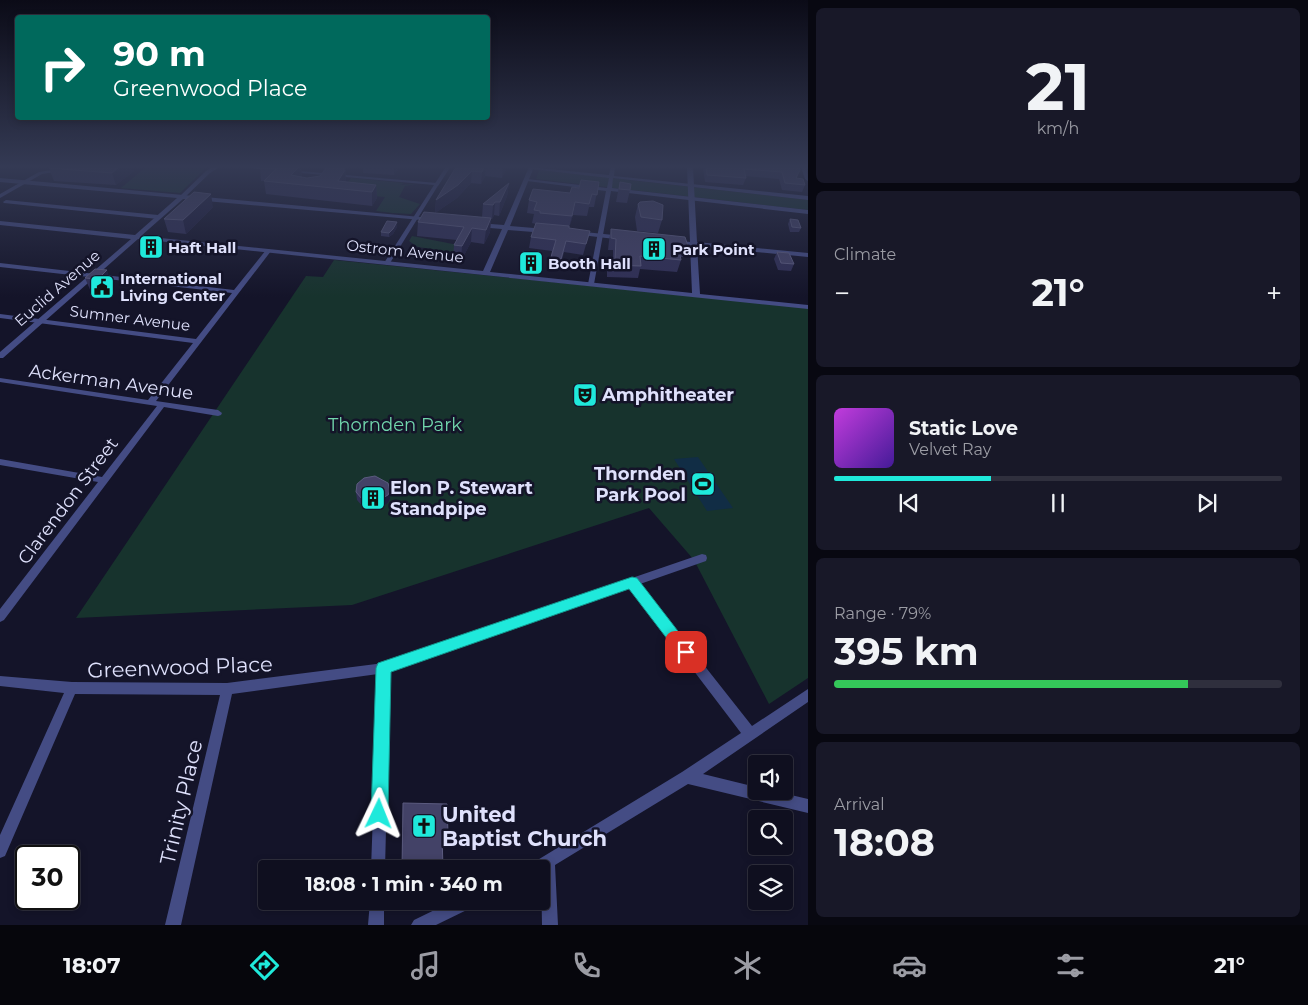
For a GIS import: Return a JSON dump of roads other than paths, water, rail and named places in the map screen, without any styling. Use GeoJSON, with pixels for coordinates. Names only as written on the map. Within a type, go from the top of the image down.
{"type":"FeatureCollection","features":[{"type":"Feature","properties":{"kind":"street"},"geometry":{"type":"LineString","coordinates":[[89,210],[158,217]]}},
{"type":"Feature","properties":{"kind":"street","name":"Euclid Avenue"},"geometry":{"type":"LineString","coordinates":[[0,356],[166,210]]}},
{"type":"Feature","properties":{"kind":"street"},"geometry":{"type":"LineString","coordinates":[[321,210],[442,221]]}},
{"type":"Feature","properties":{"kind":"street"},"geometry":{"type":"LineString","coordinates":[[387,263],[420,210]]}},
{"type":"Feature","properties":{"kind":"street"},"geometry":{"type":"LineString","coordinates":[[486,274],[514,210]]}},
{"type":"Feature","properties":{"kind":"street"},"geometry":{"type":"LineString","coordinates":[[591,284],[605,210]]}},
{"type":"Feature","properties":{"kind":"street"},"geometry":{"type":"LineString","coordinates":[[692,210],[696,295]]}},
{"type":"Feature","properties":{"kind":"street"},"geometry":{"type":"LineString","coordinates":[[792,210],[808,212]]}},
{"type":"Feature","properties":{"kind":"street","name":"Ostrom Avenue"},"geometry":{"type":"LineString","coordinates":[[0,223],[808,307]]}},
{"type":"Feature","properties":{"kind":"street"},"geometry":{"type":"LineString","coordinates":[[471,224],[556,232]]}},
{"type":"Feature","properties":{"kind":"street"},"geometry":{"type":"LineString","coordinates":[[566,232],[635,239]]}},
{"type":"Feature","properties":{"kind":"street"},"geometry":{"type":"LineString","coordinates":[[664,241],[808,255]]}},
{"type":"Feature","properties":{"kind":"street"},"geometry":{"type":"LineString","coordinates":[[150,403],[268,251]]}},
{"type":"Feature","properties":{"kind":"street"},"geometry":{"type":"LineString","coordinates":[[0,265],[236,292]]}},
{"type":"Feature","properties":{"kind":"street","name":"Sumner Avenue"},"geometry":{"type":"LineString","coordinates":[[0,316],[198,341]]}},
{"type":"Feature","properties":{"kind":"street","name":"Ackerman Avenue"},"geometry":{"type":"LineString","coordinates":[[0,380],[218,412]]}},
{"type":"Feature","properties":{"kind":"street","name":"Clarendon Street"},"geometry":{"type":"LineString","coordinates":[[0,617],[162,405]]}},
{"type":"Feature","properties":{"kind":"street"},"geometry":{"type":"LineString","coordinates":[[1,463],[104,480]]}},
{"type":"Feature","properties":{"kind":"street","name":"Greenwood Place"},"geometry":{"type":"LineString","coordinates":[[0,681],[72,688],[227,688],[384,668],[702,558]]}},
{"type":"Feature","properties":{"kind":"street"},"geometry":{"type":"LineString","coordinates":[[632,582],[750,734]]}},
{"type":"Feature","properties":{"kind":"street"},"geometry":{"type":"LineString","coordinates":[[378,860],[384,668]]}},
{"type":"Feature","properties":{"kind":"street"},"geometry":{"type":"LineString","coordinates":[[0,851],[72,688]]}},
{"type":"Feature","properties":{"kind":"street","name":"Trinity Place"},"geometry":{"type":"LineString","coordinates":[[173,925],[227,688]]}},
{"type":"Feature","properties":{"kind":"street"},"geometry":{"type":"LineString","coordinates":[[550,861],[687,777],[808,695]]}},
{"type":"Feature","properties":{"kind":"street"},"geometry":{"type":"LineString","coordinates":[[687,777],[808,806]]}},
{"type":"Feature","properties":{"kind":"street"},"geometry":{"type":"LineString","coordinates":[[376,925],[377,910]]}},
{"type":"Feature","properties":{"kind":"street"},"geometry":{"type":"LineString","coordinates":[[419,925],[451,910]]}},
{"type":"Feature","properties":{"kind":"street"},"geometry":{"type":"LineString","coordinates":[[548,910],[550,925]]}},
{"type":"Feature","properties":{"kind":"water","name":"Thornden Park Pool"},"geometry":{"type":"Polygon","coordinates":[[[698,457],[733,508],[707,511],[674,459],[698,457]]]}},
{"type":"Feature","properties":{"kind":"place","name":"Haft Hall"},"geometry":{"type":"Point","coordinates":[151,247]}},
{"type":"Feature","properties":{"kind":"place","name":"Park Point"},"geometry":{"type":"Point","coordinates":[654,249]}},
{"type":"Feature","properties":{"kind":"place","name":"Booth Hall"},"geometry":{"type":"Point","coordinates":[531,263]}},
{"type":"Feature","properties":{"kind":"place","name":"International Living Center"},"geometry":{"type":"Point","coordinates":[102,287]}},
{"type":"Feature","properties":{"kind":"place","name":"Amphitheater"},"geometry":{"type":"Point","coordinates":[585,395]}},
{"type":"Feature","properties":{"kind":"place","name":"Thornden Park Pool"},"geometry":{"type":"Point","coordinates":[703,484]}},
{"type":"Feature","properties":{"kind":"place","name":"Elon P. Stewart Standpipe"},"geometry":{"type":"Point","coordinates":[373,498]}},
{"type":"Feature","properties":{"kind":"place","name":"United Baptist Church"},"geometry":{"type":"Point","coordinates":[424,826]}},
{"type":"Feature","properties":{"kind":"park label","name":"Thornden Park"},"geometry":{"type":"Point","coordinates":[395,425]}}]}
